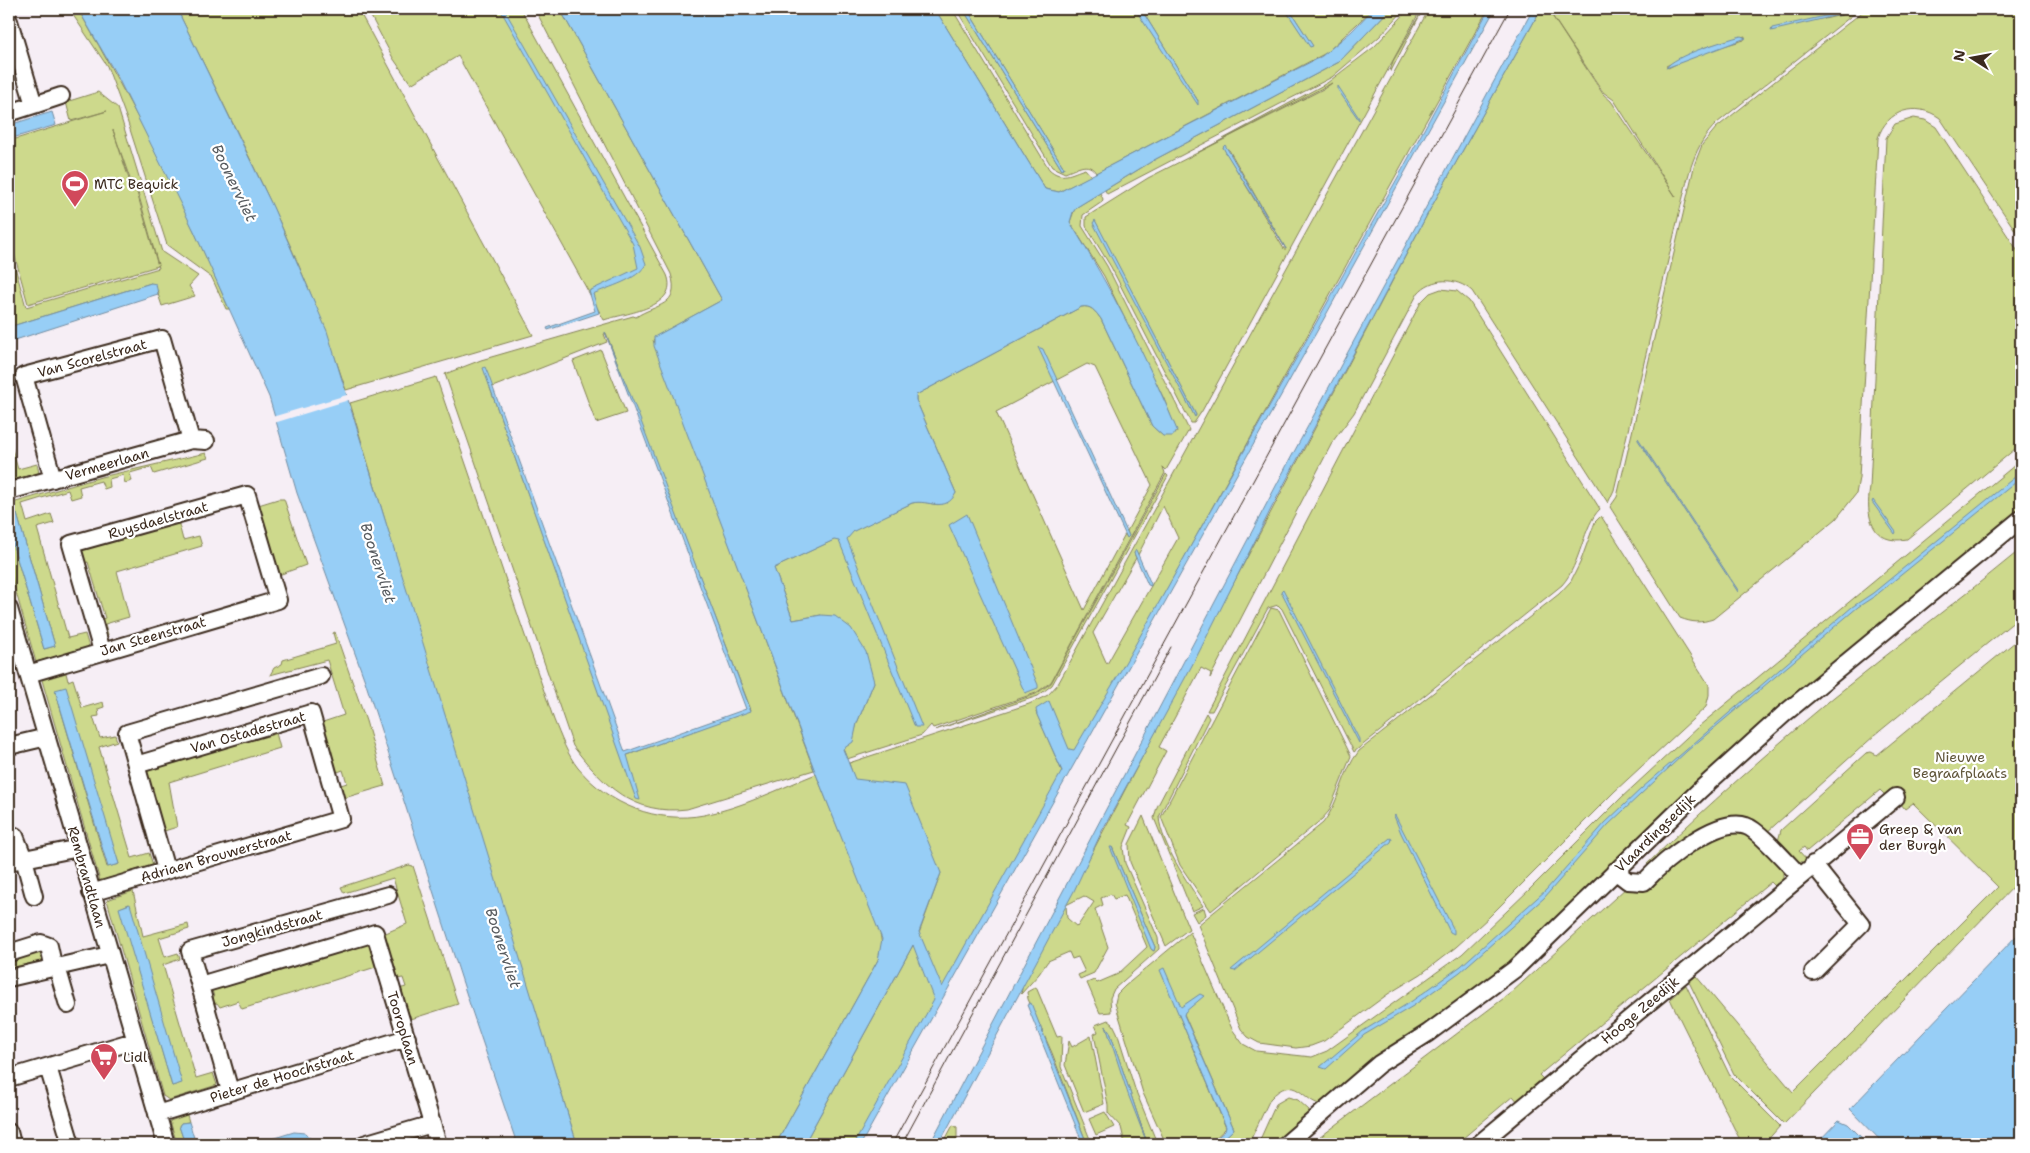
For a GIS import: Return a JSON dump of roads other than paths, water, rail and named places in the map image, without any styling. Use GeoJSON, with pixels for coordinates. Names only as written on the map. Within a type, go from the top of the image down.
{"type":"FeatureCollection","features":[{"type":"Feature","properties":{"kind":"street"},"geometry":{"type":"LineString","coordinates":[[9,21],[34,105]]}},
{"type":"Feature","properties":{"kind":"street"},"geometry":{"type":"LineString","coordinates":[[9,113],[61,96]]}},
{"type":"Feature","properties":{"kind":"street","name":"Van Scorelstraat"},"geometry":{"type":"LineString","coordinates":[[53,479],[24,376],[162,339],[199,440]]}},
{"type":"Feature","properties":{"kind":"street","name":"Vermeerlaan"},"geometry":{"type":"LineString","coordinates":[[9,491],[199,440]]}},
{"type":"Feature","properties":{"kind":"street","name":"Ruysdaelstraat"},"geometry":{"type":"LineString","coordinates":[[102,651],[72,544],[247,495],[278,600]]}},
{"type":"Feature","properties":{"kind":"street","name":"Vlaardingsedijk"},"geometry":{"type":"LineString","coordinates":[[1286,1144],[1379,1064],[1428,1033],[1515,969],[1700,790],[1784,714],[2021,519]]}},
{"type":"Feature","properties":{"kind":"street","name":"Jan Steenstraat"},"geometry":{"type":"LineString","coordinates":[[28,674],[278,600]]}},
{"type":"Feature","properties":{"kind":"street","name":"Rembrandtlaan"},"geometry":{"type":"LineString","coordinates":[[9,608],[12,629],[47,737],[134,1041],[166,1144]]}},
{"type":"Feature","properties":{"kind":"street"},"geometry":{"type":"LineString","coordinates":[[166,870],[127,734],[322,676]]}},
{"type":"Feature","properties":{"kind":"street","name":"Van Ostadestraat"},"geometry":{"type":"LineString","coordinates":[[136,765],[311,713],[341,819]]}},
{"type":"Feature","properties":{"kind":"street"},"geometry":{"type":"LineString","coordinates":[[9,746],[47,737]]}},
{"type":"Feature","properties":{"kind":"street","name":"Hooge Zeedijk"},"geometry":{"type":"LineString","coordinates":[[1479,1144],[1896,796]]}},
{"type":"Feature","properties":{"kind":"street","name":"Adriaen Brouwerstraat"},"geometry":{"type":"LineString","coordinates":[[91,893],[341,819]]}},
{"type":"Feature","properties":{"kind":"street"},"geometry":{"type":"LineString","coordinates":[[1621,866],[1628,881],[1644,882],[1697,839],[1718,827],[1728,824],[1746,826],[1754,830],[1800,876]]}},
{"type":"Feature","properties":{"kind":"street"},"geometry":{"type":"LineString","coordinates":[[9,838],[16,836],[16,861],[34,896]]}},
{"type":"Feature","properties":{"kind":"street"},"geometry":{"type":"LineString","coordinates":[[16,861],[79,848]]}},
{"type":"Feature","properties":{"kind":"street"},"geometry":{"type":"LineString","coordinates":[[1813,864],[1861,924],[1813,972]]}},
{"type":"Feature","properties":{"kind":"street","name":"Jongkindstraat"},"geometry":{"type":"LineString","coordinates":[[230,1091],[190,951],[388,895]]}},
{"type":"Feature","properties":{"kind":"street","name":"Tooroplaan"},"geometry":{"type":"LineString","coordinates":[[200,985],[375,933],[438,1144]]}},
{"type":"Feature","properties":{"kind":"street"},"geometry":{"type":"LineString","coordinates":[[9,953],[41,943],[49,946],[68,1005]]}},
{"type":"Feature","properties":{"kind":"street"},"geometry":{"type":"LineString","coordinates":[[9,978],[109,954]]}},
{"type":"Feature","properties":{"kind":"street","name":"Pieter de Hoochstraat"},"geometry":{"type":"LineString","coordinates":[[157,1114],[406,1038]]}},
{"type":"Feature","properties":{"kind":"street"},"geometry":{"type":"LineString","coordinates":[[9,1078],[134,1041]]}},
{"type":"Feature","properties":{"kind":"street"},"geometry":{"type":"LineString","coordinates":[[48,1066],[71,1144]]}},
{"type":"Feature","properties":{"kind":"street"},"geometry":{"type":"LineString","coordinates":[[364,1144],[432,1124]]}},
{"type":"Feature","properties":{"kind":"street"},"geometry":{"type":"LineString","coordinates":[[9,1132],[12,1144]]}},
{"type":"Feature","properties":{"kind":"water","name":"Boonervliet"},"geometry":{"type":"Polygon","coordinates":[[[78,9],[177,9],[273,207],[327,331],[577,1144],[517,1144],[365,681],[297,493],[269,397],[194,231],[117,76],[78,9]]]}},
{"type":"Feature","properties":{"kind":"water"},"geometry":{"type":"Polygon","coordinates":[[[500,9],[504,9],[640,247],[646,264],[642,270],[630,279],[593,294],[599,313],[548,330],[547,328],[595,311],[589,291],[638,268],[633,244],[500,9]]]}},
{"type":"Feature","properties":{"kind":"water"},"geometry":{"type":"Polygon","coordinates":[[[560,9],[935,9],[1045,189],[1059,192],[1322,56],[1352,31],[1373,9],[1390,9],[1339,62],[1154,160],[1077,207],[1073,212],[1070,222],[1100,272],[1141,350],[1177,430],[1173,436],[1163,436],[1152,426],[1101,319],[1095,311],[1088,307],[1081,307],[916,395],[916,400],[956,493],[947,503],[912,503],[854,531],[847,539],[922,727],[915,727],[839,541],[834,540],[774,568],[793,620],[821,615],[835,616],[851,628],[866,652],[874,682],[857,723],[853,742],[843,749],[855,779],[905,785],[941,873],[919,932],[942,987],[1062,771],[1036,709],[1049,701],[1069,749],[1074,750],[1121,670],[1402,170],[1489,9],[1495,9],[1316,333],[861,1144],[854,1144],[934,1000],[913,945],[804,1144],[776,1144],[878,960],[882,939],[816,774],[654,346],[654,337],[722,300],[560,9]]]}},
{"type":"Feature","properties":{"kind":"water"},"geometry":{"type":"Polygon","coordinates":[[[963,9],[967,9],[1064,168],[1062,170],[963,9]]]}},
{"type":"Feature","properties":{"kind":"water"},"geometry":{"type":"Polygon","coordinates":[[[1135,9],[1141,9],[1198,101],[1198,105],[1135,9]]]}},
{"type":"Feature","properties":{"kind":"water"},"geometry":{"type":"Polygon","coordinates":[[[1285,9],[1289,9],[1313,46],[1310,47],[1285,9]]]}},
{"type":"Feature","properties":{"kind":"water"},"geometry":{"type":"Polygon","coordinates":[[[1533,9],[1541,9],[1428,213],[1271,509],[1196,658],[1102,831],[1074,891],[939,1144],[930,1144],[1287,465],[1533,9]]]}},
{"type":"Feature","properties":{"kind":"water"},"geometry":{"type":"Polygon","coordinates":[[[1837,9],[1841,9],[1843,14],[1771,31],[1772,28],[1838,13],[1837,9]]]}},
{"type":"Feature","properties":{"kind":"water"},"geometry":{"type":"Polygon","coordinates":[[[1741,36],[1746,38],[1666,68],[1689,53],[1741,36]]]}},
{"type":"Feature","properties":{"kind":"water"},"geometry":{"type":"Polygon","coordinates":[[[1338,86],[1359,118],[1359,120],[1338,90],[1338,86]]]}},
{"type":"Feature","properties":{"kind":"water"},"geometry":{"type":"Polygon","coordinates":[[[52,112],[56,125],[9,139],[9,125],[52,112]]]}},
{"type":"Feature","properties":{"kind":"water"},"geometry":{"type":"Polygon","coordinates":[[[1225,145],[1286,249],[1226,153],[1223,147],[1225,145]]]}},
{"type":"Feature","properties":{"kind":"water"},"geometry":{"type":"Polygon","coordinates":[[[1095,220],[1196,415],[1195,417],[1093,223],[1095,220]]]}},
{"type":"Feature","properties":{"kind":"water"},"geometry":{"type":"Polygon","coordinates":[[[151,283],[156,284],[158,294],[9,342],[9,327],[151,283]]]}},
{"type":"Feature","properties":{"kind":"water"},"geometry":{"type":"Polygon","coordinates":[[[605,332],[639,416],[751,711],[627,755],[640,800],[636,799],[483,368],[485,367],[488,374],[625,752],[746,709],[605,332]]]}},
{"type":"Feature","properties":{"kind":"water"},"geometry":{"type":"Polygon","coordinates":[[[1038,347],[1043,349],[1129,536],[1127,538],[1038,347]]]}},
{"type":"Feature","properties":{"kind":"water"},"geometry":{"type":"Polygon","coordinates":[[[1638,438],[1738,590],[1738,592],[1638,440],[1638,438]]]}},
{"type":"Feature","properties":{"kind":"water"},"geometry":{"type":"Polygon","coordinates":[[[2021,472],[2021,478],[1875,596],[1858,607],[1687,751],[1608,825],[1544,898],[1460,972],[1413,1006],[1364,1035],[1326,1069],[1320,1067],[1363,1031],[1412,1001],[1461,966],[1546,890],[1605,823],[1642,788],[1852,607],[1873,593],[2021,472]]]}},
{"type":"Feature","properties":{"kind":"water"},"geometry":{"type":"Polygon","coordinates":[[[1873,500],[1896,532],[1895,534],[1872,502],[1873,500]]]}},
{"type":"Feature","properties":{"kind":"water"},"geometry":{"type":"Polygon","coordinates":[[[17,514],[55,646],[44,649],[9,532],[9,516],[17,514]]]}},
{"type":"Feature","properties":{"kind":"water"},"geometry":{"type":"Polygon","coordinates":[[[967,514],[1038,685],[1038,688],[1025,693],[949,525],[967,514]]]}},
{"type":"Feature","properties":{"kind":"water"},"geometry":{"type":"Polygon","coordinates":[[[1136,550],[1151,586],[1148,585],[1134,553],[1136,550]]]}},
{"type":"Feature","properties":{"kind":"water"},"geometry":{"type":"Polygon","coordinates":[[[1283,589],[1359,739],[1359,743],[1281,591],[1283,589]]]}},
{"type":"Feature","properties":{"kind":"water"},"geometry":{"type":"Polygon","coordinates":[[[66,687],[119,864],[108,867],[55,690],[66,687]]]}},
{"type":"Feature","properties":{"kind":"water"},"geometry":{"type":"Polygon","coordinates":[[[1395,815],[1454,930],[1454,934],[1450,932],[1401,833],[1395,815]]]}},
{"type":"Feature","properties":{"kind":"water"},"geometry":{"type":"Polygon","coordinates":[[[1390,838],[1392,839],[1391,842],[1235,971],[1231,970],[1390,838]]]}},
{"type":"Feature","properties":{"kind":"water"},"geometry":{"type":"Polygon","coordinates":[[[1110,847],[1112,847],[1155,947],[1154,951],[1151,949],[1110,847]]]}},
{"type":"Feature","properties":{"kind":"water"},"geometry":{"type":"Polygon","coordinates":[[[130,904],[182,1083],[172,1086],[119,908],[130,904]]]}},
{"type":"Feature","properties":{"kind":"water"},"geometry":{"type":"Polygon","coordinates":[[[2021,931],[2021,1144],[1884,1144],[1850,1109],[2021,931]]]}},
{"type":"Feature","properties":{"kind":"water"},"geometry":{"type":"Polygon","coordinates":[[[1164,968],[1181,1007],[1200,994],[1204,996],[1184,1015],[1234,1129],[1218,1144],[1209,1144],[1225,1131],[1226,1127],[1160,970],[1164,968]]]}},
{"type":"Feature","properties":{"kind":"water"},"geometry":{"type":"Polygon","coordinates":[[[1031,1003],[1087,1144],[1083,1144],[1027,1005],[1031,1003]]]}},
{"type":"Feature","properties":{"kind":"water"},"geometry":{"type":"Polygon","coordinates":[[[1106,1026],[1110,1032],[1147,1143],[1128,1094],[1106,1026]]]}},
{"type":"Feature","properties":{"kind":"water"},"geometry":{"type":"Polygon","coordinates":[[[1839,1120],[1848,1124],[1868,1144],[1816,1144],[1839,1120]]]}},
{"type":"Feature","properties":{"kind":"water"},"geometry":{"type":"Polygon","coordinates":[[[189,1122],[196,1144],[185,1144],[179,1126],[181,1123],[189,1122]]]}},
{"type":"Feature","properties":{"kind":"water"},"geometry":{"type":"Polygon","coordinates":[[[294,1132],[305,1133],[316,1144],[255,1144],[294,1132]]]}},
{"type":"Feature","properties":{"kind":"tram line"},"geometry":{"type":"LineString","coordinates":[[892,1144],[1510,9]]}},
{"type":"Feature","properties":{"kind":"tram line"},"geometry":{"type":"LineString","coordinates":[[902,1144],[1171,647]]}},
{"type":"Feature","properties":{"kind":"place","name":"MTC Bequick"},"geometry":{"type":"Point","coordinates":[75,208]}},
{"type":"Feature","properties":{"kind":"place","name":"Greep & van der Burgh"},"geometry":{"type":"Point","coordinates":[1860,861]}},
{"type":"Feature","properties":{"kind":"place","name":"Lidl"},"geometry":{"type":"Point","coordinates":[104,1081]}},
{"type":"Feature","properties":{"kind":"park label","name":"Nieuwe Begraafplaats"},"geometry":{"type":"Point","coordinates":[1960,766]}}]}
